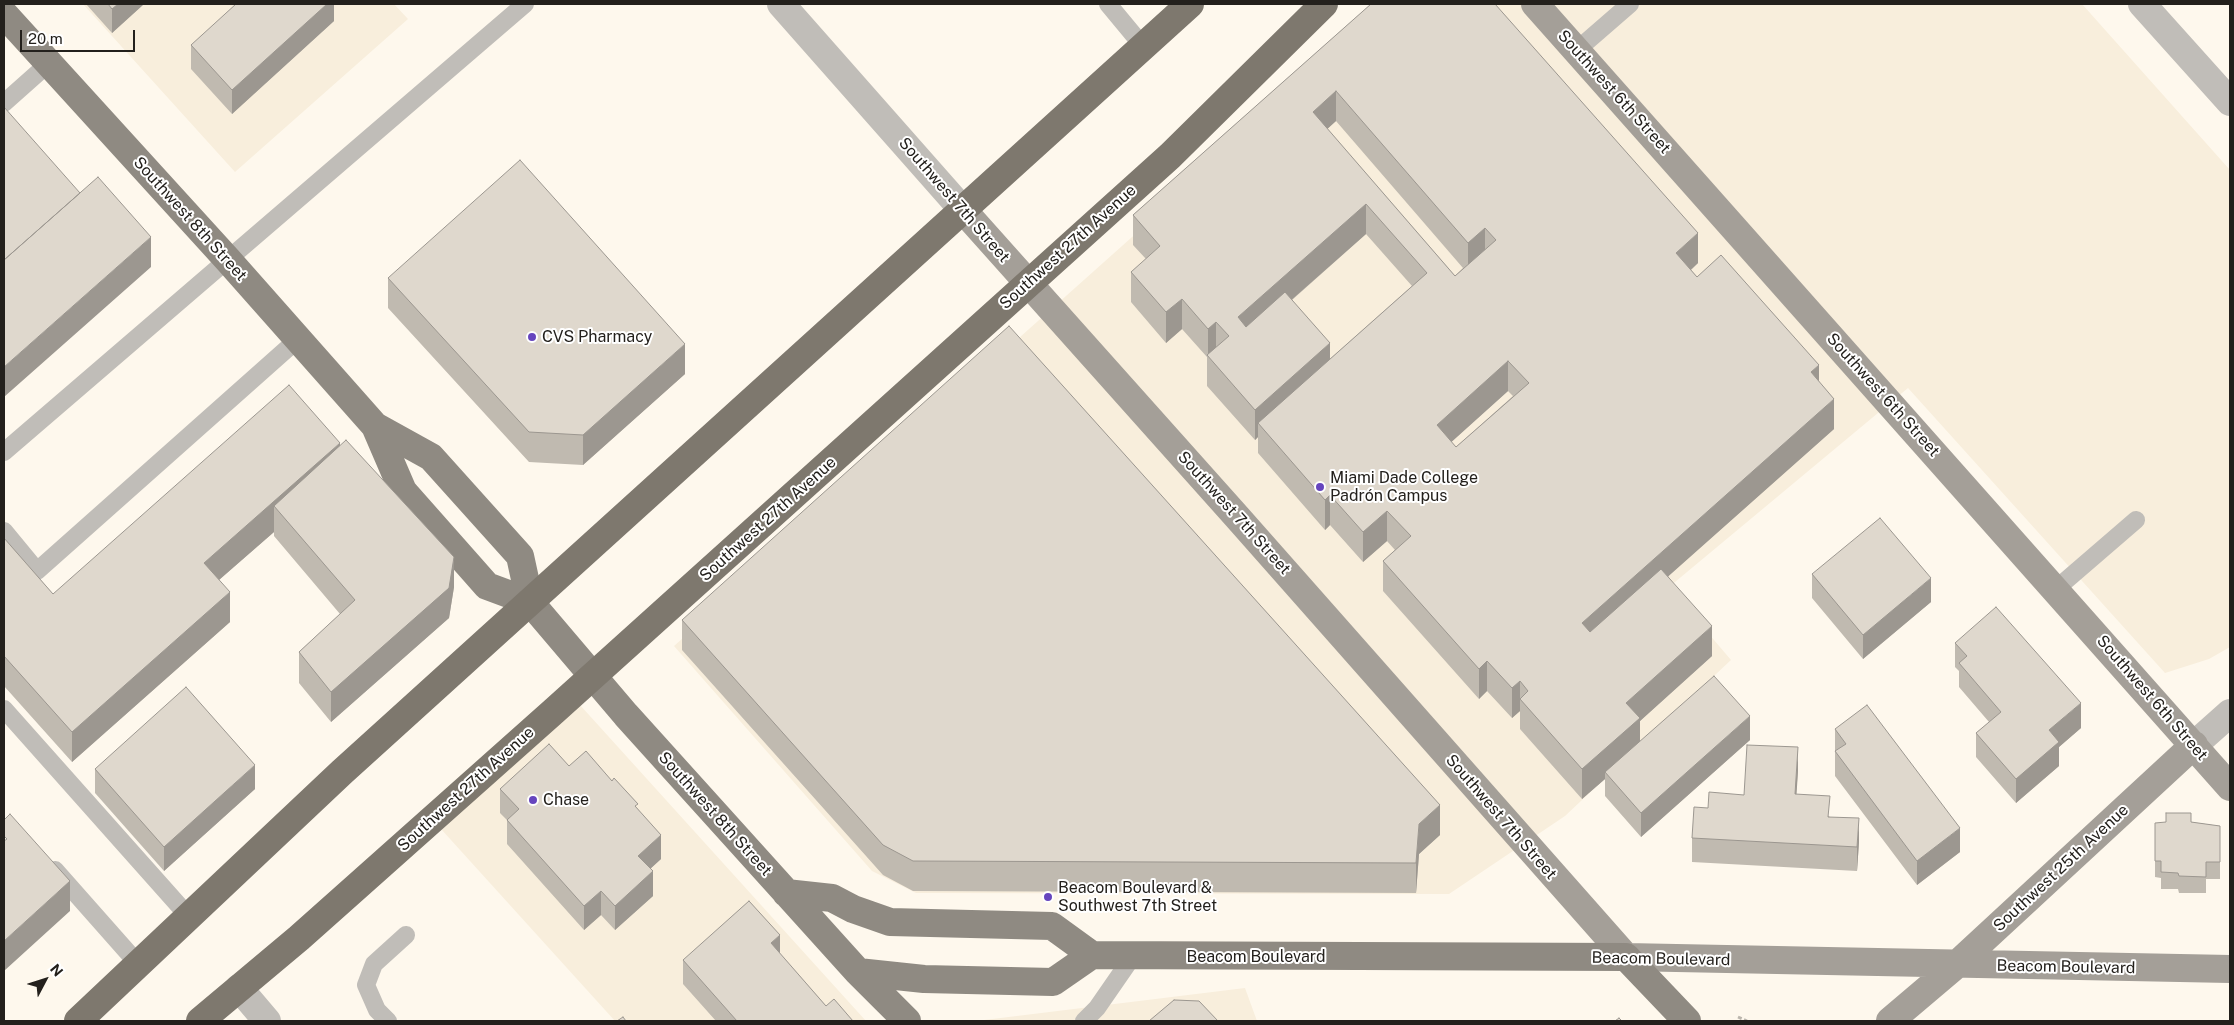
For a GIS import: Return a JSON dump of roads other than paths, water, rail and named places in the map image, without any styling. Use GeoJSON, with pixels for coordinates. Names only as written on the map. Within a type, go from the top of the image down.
{"type":"FeatureCollection","features":[{"type":"Feature","properties":{"kind":"highway"},"geometry":{"type":"LineString","coordinates":[[78,1021],[190,918],[342,772],[1190,4]]}},
{"type":"Feature","properties":{"kind":"highway","name":"Southwest 27th Avenue"},"geometry":{"type":"LineString","coordinates":[[200,1021],[299,938],[593,676],[1170,156],[1324,4]]}},
{"type":"Feature","properties":{"kind":"main road","name":"Southwest 6th Street"},"geometry":{"type":"LineString","coordinates":[[1535,4],[2230,787]]}},
{"type":"Feature","properties":{"kind":"main road","name":"Southwest 8th Street"},"geometry":{"type":"LineString","coordinates":[[4,14],[228,260],[375,426],[403,491],[487,586],[530,602]]}},
{"type":"Feature","properties":{"kind":"main road","name":"Southwest 7th Street"},"geometry":{"type":"LineString","coordinates":[[962,209],[1626,957],[1688,1021]]}},
{"type":"Feature","properties":{"kind":"main road","name":"Southwest 8th Street"},"geometry":{"type":"LineString","coordinates":[[375,426],[431,457],[520,556],[530,602],[593,676],[786,893],[858,972],[907,1021]]}},
{"type":"Feature","properties":{"kind":"main road","name":"Southwest 25th Avenue"},"geometry":{"type":"LineString","coordinates":[[1890,1021],[1956,965],[2194,745]]}},
{"type":"Feature","properties":{"kind":"main road"},"geometry":{"type":"LineString","coordinates":[[786,893],[832,898],[853,910],[890,922],[1052,926],[1092,955],[1053,982],[924,979],[858,972]]}},
{"type":"Feature","properties":{"kind":"main road","name":"Beacom Boulevard"},"geometry":{"type":"LineString","coordinates":[[1092,955],[1626,957],[2230,969]]}},
{"type":"Feature","properties":{"kind":"street","name":"Southwest 7th Street"},"geometry":{"type":"LineString","coordinates":[[781,4],[962,209]]}},
{"type":"Feature","properties":{"kind":"street"},"geometry":{"type":"LineString","coordinates":[[2142,4],[2230,102]]}},
{"type":"Feature","properties":{"kind":"street","name":"Southwest 25th Avenue"},"geometry":{"type":"LineString","coordinates":[[2194,745],[2230,713]]}},
{"type":"Feature","properties":{"kind":"street"},"geometry":{"type":"LineString","coordinates":[[239,988],[267,1021]]}},
{"type":"Feature","properties":{"kind":"lane"},"geometry":{"type":"LineString","coordinates":[[4,452],[525,4]]}},
{"type":"Feature","properties":{"kind":"lane"},"geometry":{"type":"LineString","coordinates":[[1108,4],[1142,46]]}},
{"type":"Feature","properties":{"kind":"lane"},"geometry":{"type":"LineString","coordinates":[[1577,50],[1630,4]]}},
{"type":"Feature","properties":{"kind":"lane"},"geometry":{"type":"LineString","coordinates":[[4,103],[49,63]]}},
{"type":"Feature","properties":{"kind":"lane"},"geometry":{"type":"LineString","coordinates":[[4,531],[37,571],[298,339]]}},
{"type":"Feature","properties":{"kind":"lane"},"geometry":{"type":"LineString","coordinates":[[2056,589],[2136,520]]}},
{"type":"Feature","properties":{"kind":"lane"},"geometry":{"type":"LineString","coordinates":[[4,709],[190,918]]}},
{"type":"Feature","properties":{"kind":"lane"},"geometry":{"type":"LineString","coordinates":[[43,857],[140,965]]}},
{"type":"Feature","properties":{"kind":"lane"},"geometry":{"type":"LineString","coordinates":[[388,1021],[377,1010],[366,985],[374,964],[406,935]]}},
{"type":"Feature","properties":{"kind":"lane"},"geometry":{"type":"LineString","coordinates":[[1084,1021],[1097,1008],[1133,956]]}},
{"type":"Feature","properties":{"kind":"place","name":"CVS Pharmacy"},"geometry":{"type":"Point","coordinates":[532,337]}},
{"type":"Feature","properties":{"kind":"place","name":"Miami Dade College Padrón Campus"},"geometry":{"type":"Point","coordinates":[1320,487]}},
{"type":"Feature","properties":{"kind":"place","name":"Chase"},"geometry":{"type":"Point","coordinates":[533,800]}},
{"type":"Feature","properties":{"kind":"place","name":"Beacom Boulevard & Southwest 7th Street"},"geometry":{"type":"Point","coordinates":[1048,897]}}]}
